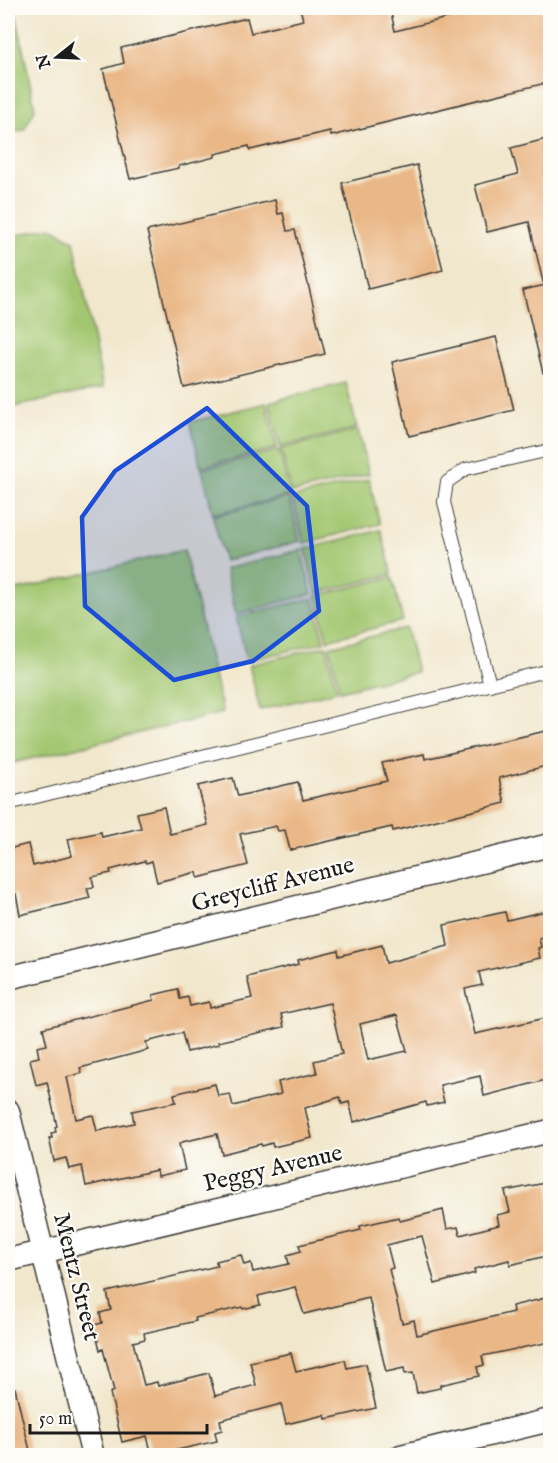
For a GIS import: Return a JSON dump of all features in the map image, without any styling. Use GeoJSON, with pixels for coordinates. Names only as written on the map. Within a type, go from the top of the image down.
{"type":"FeatureCollection","features":[{"type":"Feature","properties":{"kind":"street","name":"Greycliff Avenue"},"geometry":{"type":"LineString","coordinates":[[8,978],[550,845]]}},
{"type":"Feature","properties":{"kind":"street","name":"Mentz Street"},"geometry":{"type":"LineString","coordinates":[[8,1111],[93,1455]]}},
{"type":"Feature","properties":{"kind":"street","name":"Peggy Avenue"},"geometry":{"type":"LineString","coordinates":[[8,1260],[550,1131]]}},
{"type":"Feature","properties":{"kind":"street"},"geometry":{"type":"LineString","coordinates":[[401,1455],[550,1420]]}},
{"type":"Feature","properties":{"kind":"lane"},"geometry":{"type":"LineString","coordinates":[[490,685],[444,502],[447,482],[466,470],[550,450]]}},
{"type":"Feature","properties":{"kind":"lane"},"geometry":{"type":"LineString","coordinates":[[8,804],[550,670]]}},
{"type":"Feature","properties":{"kind":"highlighted area"},"geometry":{"type":"Polygon","coordinates":[[[207,408],[307,506],[319,611],[253,661],[174,680],[85,606],[82,517],[115,471],[207,408]]]}},
{"type":"Feature","properties":{"kind":"green space"},"geometry":{"type":"Polygon","coordinates":[[[8,8],[15,8],[35,109],[24,130],[8,133],[8,8]]]}},
{"type":"Feature","properties":{"kind":"green space"},"geometry":{"type":"Polygon","coordinates":[[[51,227],[74,241],[103,388],[8,408],[8,237],[51,227]]]}},
{"type":"Feature","properties":{"kind":"green space"},"geometry":{"type":"Polygon","coordinates":[[[346,383],[357,428],[280,447],[269,402],[346,383]]]}},
{"type":"Feature","properties":{"kind":"green space"},"geometry":{"type":"Polygon","coordinates":[[[266,403],[277,448],[201,467],[190,422],[266,403]]]}},
{"type":"Feature","properties":{"kind":"green space"},"geometry":{"type":"Polygon","coordinates":[[[358,430],[369,474],[292,493],[281,449],[358,430]]]}},
{"type":"Feature","properties":{"kind":"green space"},"geometry":{"type":"Polygon","coordinates":[[[279,450],[290,495],[213,514],[202,469],[279,450]]]}},
{"type":"Feature","properties":{"kind":"green space"},"geometry":{"type":"Polygon","coordinates":[[[369,479],[380,524],[304,543],[292,498],[369,479]]]}},
{"type":"Feature","properties":{"kind":"green space"},"geometry":{"type":"Polygon","coordinates":[[[289,497],[300,541],[224,561],[213,516],[289,497]]]}},
{"type":"Feature","properties":{"kind":"green space"},"geometry":{"type":"Polygon","coordinates":[[[381,530],[392,574],[316,593],[305,549],[381,530]]]}},
{"type":"Feature","properties":{"kind":"green space"},"geometry":{"type":"Polygon","coordinates":[[[184,550],[223,713],[8,764],[8,592],[184,550]]]}},
{"type":"Feature","properties":{"kind":"green space"},"geometry":{"type":"Polygon","coordinates":[[[301,550],[312,594],[236,614],[225,569],[301,550]]]}},
{"type":"Feature","properties":{"kind":"green space"},"geometry":{"type":"Polygon","coordinates":[[[392,577],[403,621],[327,640],[316,596],[392,577]]]}},
{"type":"Feature","properties":{"kind":"green space"},"geometry":{"type":"Polygon","coordinates":[[[313,598],[324,642],[247,661],[236,617],[313,598]]]}},
{"type":"Feature","properties":{"kind":"green space"},"geometry":{"type":"Polygon","coordinates":[[[406,628],[417,672],[340,691],[329,647],[406,628]]]}},
{"type":"Feature","properties":{"kind":"green space"},"geometry":{"type":"Polygon","coordinates":[[[326,646],[337,691],[260,710],[249,665],[326,646]]]}},
{"type":"Feature","properties":{"kind":"building"},"geometry":{"type":"Polygon","coordinates":[[[300,8],[390,8],[395,31],[467,13],[466,8],[550,8],[550,82],[331,136],[330,131],[250,150],[249,146],[215,154],[215,157],[179,166],[179,168],[130,179],[103,69],[124,63],[121,48],[247,18],[251,33],[303,20],[300,8]]]}},
{"type":"Feature","properties":{"kind":"building"},"geometry":{"type":"Polygon","coordinates":[[[550,138],[550,282],[543,282],[529,222],[487,232],[475,185],[518,174],[511,148],[550,138]]]}},
{"type":"Feature","properties":{"kind":"building"},"geometry":{"type":"Polygon","coordinates":[[[417,165],[443,270],[368,289],[342,183],[417,165]]]}},
{"type":"Feature","properties":{"kind":"building"},"geometry":{"type":"Polygon","coordinates":[[[275,200],[278,214],[283,213],[287,231],[295,230],[325,354],[184,388],[147,231],[275,200]]]}},
{"type":"Feature","properties":{"kind":"building"},"geometry":{"type":"Polygon","coordinates":[[[550,284],[550,372],[543,373],[523,290],[550,284]]]}},
{"type":"Feature","properties":{"kind":"building"},"geometry":{"type":"Polygon","coordinates":[[[496,337],[514,410],[409,436],[392,362],[496,337]]]}},
{"type":"Feature","properties":{"kind":"building"},"geometry":{"type":"Polygon","coordinates":[[[550,730],[550,765],[499,778],[505,803],[393,831],[392,827],[290,850],[285,830],[278,831],[276,826],[240,834],[248,865],[198,878],[197,872],[157,882],[152,861],[146,863],[145,861],[92,877],[94,887],[87,888],[90,898],[20,915],[16,894],[8,896],[8,849],[28,844],[33,866],[72,856],[68,839],[101,832],[102,837],[141,828],[137,813],[164,807],[170,834],[208,825],[198,786],[233,778],[238,796],[298,782],[303,800],[387,781],[382,763],[424,754],[425,759],[550,730]]]}},
{"type":"Feature","properties":{"kind":"building"},"geometry":{"type":"Polygon","coordinates":[[[550,910],[550,935],[539,938],[540,958],[479,972],[482,985],[465,989],[475,1034],[550,1017],[550,1079],[484,1096],[480,1076],[440,1085],[444,1102],[427,1106],[426,1102],[354,1122],[349,1102],[342,1104],[340,1097],[305,1108],[312,1138],[273,1147],[272,1143],[262,1146],[261,1144],[222,1154],[217,1134],[182,1142],[179,1144],[185,1170],[158,1176],[157,1170],[86,1186],[82,1166],[69,1169],[66,1158],[54,1161],[49,1138],[52,1138],[51,1133],[56,1132],[55,1127],[57,1126],[47,1082],[36,1085],[30,1059],[39,1057],[37,1047],[47,1045],[43,1028],[154,1000],[153,995],[178,989],[180,999],[188,997],[190,1006],[209,1002],[210,1008],[252,998],[247,977],[299,964],[298,960],[338,950],[339,956],[382,945],[386,963],[448,946],[444,925],[505,912],[507,920],[550,910]],[[330,1003],[281,1014],[284,1027],[218,1042],[219,1044],[187,1052],[182,1033],[146,1042],[148,1050],[80,1068],[82,1073],[67,1077],[76,1119],[93,1115],[97,1131],[134,1123],[132,1111],[176,1102],[174,1094],[215,1084],[218,1096],[230,1094],[233,1106],[281,1094],[278,1082],[317,1073],[314,1061],[342,1054],[330,1003]],[[397,1015],[360,1024],[368,1060],[407,1051],[397,1015]]]}},
{"type":"Feature","properties":{"kind":"building"},"geometry":{"type":"Polygon","coordinates":[[[550,1182],[550,1255],[510,1265],[509,1260],[474,1269],[475,1273],[435,1284],[422,1236],[387,1245],[393,1268],[389,1269],[402,1323],[414,1320],[417,1335],[513,1312],[512,1306],[550,1297],[550,1342],[482,1356],[484,1365],[477,1367],[479,1376],[417,1393],[413,1373],[405,1374],[404,1368],[386,1372],[369,1298],[304,1314],[295,1287],[258,1296],[260,1305],[195,1318],[196,1321],[144,1333],[145,1339],[133,1342],[144,1385],[157,1382],[158,1386],[209,1373],[215,1396],[256,1385],[250,1362],[291,1353],[296,1371],[345,1360],[347,1368],[366,1364],[376,1408],[326,1419],[325,1415],[286,1424],[281,1404],[220,1420],[222,1430],[215,1432],[217,1441],[155,1455],[152,1455],[147,1436],[122,1442],[110,1393],[114,1391],[94,1325],[102,1323],[100,1313],[111,1310],[107,1292],[217,1266],[216,1261],[241,1255],[244,1265],[251,1263],[253,1272],[289,1264],[287,1255],[301,1251],[299,1245],[361,1230],[360,1226],[399,1217],[400,1221],[443,1210],[447,1229],[458,1227],[460,1235],[499,1225],[497,1215],[510,1212],[505,1191],[550,1182]]]}},
{"type":"Feature","properties":{"kind":"building"},"geometry":{"type":"Polygon","coordinates":[[[15,1388],[31,1455],[8,1455],[8,1389],[15,1388]]]}}]}
